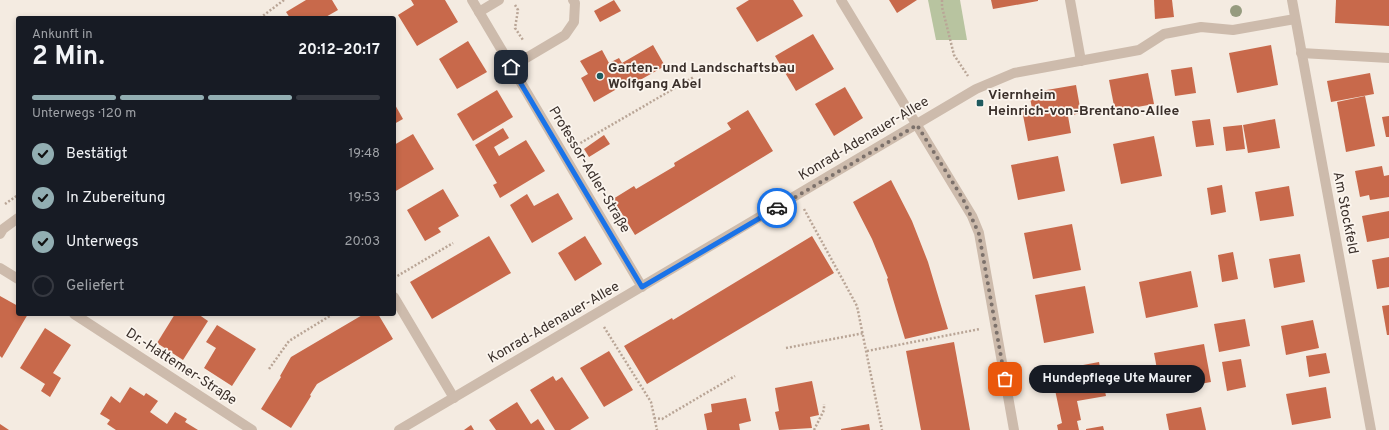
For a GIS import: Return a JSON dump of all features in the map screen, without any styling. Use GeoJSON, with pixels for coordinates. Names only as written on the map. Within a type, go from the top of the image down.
{"type":"FeatureCollection","features":[{"type":"Feature","properties":{"kind":"street","name":"Professor-Adler-Straße"},"geometry":{"type":"LineString","coordinates":[[472,0],[642,287]]}},
{"type":"Feature","properties":{"kind":"street"},"geometry":{"type":"LineString","coordinates":[[479,12],[499,0]]}},
{"type":"Feature","properties":{"kind":"street"},"geometry":{"type":"LineString","coordinates":[[511,67],[565,35],[574,22],[575,3],[573,0]]}},
{"type":"Feature","properties":{"kind":"street"},"geometry":{"type":"LineString","coordinates":[[842,0],[972,216],[979,234],[1014,430]]}},
{"type":"Feature","properties":{"kind":"street"},"geometry":{"type":"LineString","coordinates":[[1070,0],[1081,61]]}},
{"type":"Feature","properties":{"kind":"street","name":"Am Stockfeld"},"geometry":{"type":"LineString","coordinates":[[1292,0],[1371,430]]}},
{"type":"Feature","properties":{"kind":"street","name":"Konrad-Adenauer-Allee"},"geometry":{"type":"LineString","coordinates":[[399,430],[976,89],[1014,73],[1139,50],[1164,34],[1201,26],[1233,30],[1295,19]]}},
{"type":"Feature","properties":{"kind":"street"},"geometry":{"type":"LineString","coordinates":[[1301,53],[1389,58]]}},
{"type":"Feature","properties":{"kind":"street"},"geometry":{"type":"LineString","coordinates":[[0,234],[3,229],[16,219]]}},
{"type":"Feature","properties":{"kind":"street"},"geometry":{"type":"LineString","coordinates":[[0,268],[16,278]]}},
{"type":"Feature","properties":{"kind":"street"},"geometry":{"type":"LineString","coordinates":[[396,300],[454,398]]}},
{"type":"Feature","properties":{"kind":"street","name":"Dr.-Hattemer-Straße"},"geometry":{"type":"LineString","coordinates":[[77,316],[252,430]]}},
{"type":"Feature","properties":{"kind":"path"},"geometry":{"type":"LineString","coordinates":[[263,16],[284,0]]}},
{"type":"Feature","properties":{"kind":"path"},"geometry":{"type":"LineString","coordinates":[[512,0],[518,10],[515,28],[532,55]]}},
{"type":"Feature","properties":{"kind":"path"},"geometry":{"type":"LineString","coordinates":[[942,0],[942,7],[954,55],[976,89]]}},
{"type":"Feature","properties":{"kind":"path"},"geometry":{"type":"LineString","coordinates":[[563,153],[694,77]]}},
{"type":"Feature","properties":{"kind":"path"},"geometry":{"type":"LineString","coordinates":[[0,208],[16,196]]}},
{"type":"Feature","properties":{"kind":"path"},"geometry":{"type":"LineString","coordinates":[[797,196],[857,306],[864,333],[882,430]]}},
{"type":"Feature","properties":{"kind":"path"},"geometry":{"type":"LineString","coordinates":[[396,277],[453,243]]}},
{"type":"Feature","properties":{"kind":"path"},"geometry":{"type":"LineString","coordinates":[[596,314],[651,402],[657,430]]}},
{"type":"Feature","properties":{"kind":"path"},"geometry":{"type":"LineString","coordinates":[[269,369],[289,341],[330,316]]}},
{"type":"Feature","properties":{"kind":"path"},"geometry":{"type":"LineString","coordinates":[[867,351],[995,326]]}},
{"type":"Feature","properties":{"kind":"path"},"geometry":{"type":"LineString","coordinates":[[786,348],[864,333]]}},
{"type":"Feature","properties":{"kind":"path"},"geometry":{"type":"LineString","coordinates":[[654,418],[662,419],[735,376]]}},
{"type":"Feature","properties":{"kind":"path"},"geometry":{"type":"LineString","coordinates":[[814,430],[824,410],[824,404]]}},
{"type":"Feature","properties":{"kind":"green space"},"geometry":{"type":"Polygon","coordinates":[[[928,0],[960,0],[967,40],[936,40],[928,0]]]}},
{"type":"Feature","properties":{"kind":"building"},"geometry":{"type":"Polygon","coordinates":[[[306,0],[332,0],[338,10],[328,16],[289,16],[286,12],[306,0]]]}},
{"type":"Feature","properties":{"kind":"building"},"geometry":{"type":"Polygon","coordinates":[[[411,0],[445,0],[458,22],[417,46],[398,15],[414,5],[411,0]]]}},
{"type":"Feature","properties":{"kind":"building"},"geometry":{"type":"Polygon","coordinates":[[[614,0],[621,11],[600,22],[594,11],[614,0]]]}},
{"type":"Feature","properties":{"kind":"building"},"geometry":{"type":"Polygon","coordinates":[[[749,0],[793,0],[803,16],[757,42],[736,8],[749,0]]]}},
{"type":"Feature","properties":{"kind":"building"},"geometry":{"type":"Polygon","coordinates":[[[889,0],[917,0],[897,13],[889,0]]]}},
{"type":"Feature","properties":{"kind":"building"},"geometry":{"type":"Polygon","coordinates":[[[991,0],[1038,0],[1038,1],[993,9],[991,0]]]}},
{"type":"Feature","properties":{"kind":"building"},"geometry":{"type":"Polygon","coordinates":[[[1154,0],[1172,0],[1174,17],[1155,19],[1154,0]]]}},
{"type":"Feature","properties":{"kind":"building"},"geometry":{"type":"Polygon","coordinates":[[[1336,0],[1389,0],[1389,26],[1335,23],[1336,0]]]}},
{"type":"Feature","properties":{"kind":"building"},"geometry":{"type":"Polygon","coordinates":[[[813,34],[834,69],[796,91],[775,56],[813,34]]]}},
{"type":"Feature","properties":{"kind":"building"},"geometry":{"type":"Polygon","coordinates":[[[468,41],[487,72],[457,89],[439,59],[468,41]]]}},
{"type":"Feature","properties":{"kind":"building"},"geometry":{"type":"Polygon","coordinates":[[[653,45],[665,66],[624,89],[622,86],[594,102],[581,78],[588,74],[580,61],[602,50],[609,63],[619,58],[622,63],[653,45]]]}},
{"type":"Feature","properties":{"kind":"building"},"geometry":{"type":"Polygon","coordinates":[[[1271,45],[1278,85],[1237,93],[1229,53],[1271,45]]]}},
{"type":"Feature","properties":{"kind":"building"},"geometry":{"type":"Polygon","coordinates":[[[1192,67],[1196,93],[1175,96],[1171,70],[1192,67]]]}},
{"type":"Feature","properties":{"kind":"building"},"geometry":{"type":"Polygon","coordinates":[[[1148,73],[1154,104],[1115,111],[1109,80],[1148,73]]]}},
{"type":"Feature","properties":{"kind":"building"},"geometry":{"type":"Polygon","coordinates":[[[1370,73],[1374,94],[1331,102],[1327,81],[1370,73]]]}},
{"type":"Feature","properties":{"kind":"building"},"geometry":{"type":"Polygon","coordinates":[[[1076,85],[1081,113],[1068,116],[1071,133],[1028,141],[1022,110],[1032,108],[1029,93],[1076,85]]]}},
{"type":"Feature","properties":{"kind":"building"},"geometry":{"type":"Polygon","coordinates":[[[845,87],[863,118],[834,136],[815,104],[845,87]]]}},
{"type":"Feature","properties":{"kind":"building"},"geometry":{"type":"Polygon","coordinates":[[[497,90],[513,117],[473,141],[457,114],[497,90]]]}},
{"type":"Feature","properties":{"kind":"building"},"geometry":{"type":"Polygon","coordinates":[[[1365,96],[1375,146],[1346,152],[1337,102],[1365,96]]]}},
{"type":"Feature","properties":{"kind":"building"},"geometry":{"type":"Polygon","coordinates":[[[396,107],[403,119],[396,123],[396,107]]]}},
{"type":"Feature","properties":{"kind":"building"},"geometry":{"type":"Polygon","coordinates":[[[748,110],[773,151],[635,235],[613,199],[634,186],[636,189],[675,166],[674,163],[731,129],[727,123],[748,110]]]}},
{"type":"Feature","properties":{"kind":"building"},"geometry":{"type":"Polygon","coordinates":[[[1389,116],[1389,137],[1386,137],[1382,117],[1389,116]]]}},
{"type":"Feature","properties":{"kind":"building"},"geometry":{"type":"Polygon","coordinates":[[[1210,119],[1214,145],[1196,147],[1192,121],[1210,119]]]}},
{"type":"Feature","properties":{"kind":"building"},"geometry":{"type":"Polygon","coordinates":[[[1275,119],[1280,148],[1248,153],[1243,125],[1275,119]]]}},
{"type":"Feature","properties":{"kind":"building"},"geometry":{"type":"Polygon","coordinates":[[[1242,125],[1245,149],[1226,151],[1223,127],[1242,125]]]}},
{"type":"Feature","properties":{"kind":"building"},"geometry":{"type":"Polygon","coordinates":[[[503,128],[509,138],[494,147],[499,156],[526,140],[545,171],[500,198],[493,185],[497,183],[475,145],[503,128]]]}},
{"type":"Feature","properties":{"kind":"building"},"geometry":{"type":"Polygon","coordinates":[[[413,134],[434,169],[396,191],[396,144],[413,134]]]}},
{"type":"Feature","properties":{"kind":"building"},"geometry":{"type":"Polygon","coordinates":[[[604,135],[610,144],[589,157],[584,149],[604,135]]]}},
{"type":"Feature","properties":{"kind":"building"},"geometry":{"type":"Polygon","coordinates":[[[1154,136],[1162,176],[1121,184],[1113,144],[1154,136]]]}},
{"type":"Feature","properties":{"kind":"building"},"geometry":{"type":"Polygon","coordinates":[[[1058,156],[1065,191],[1018,200],[1011,165],[1058,156]]]}},
{"type":"Feature","properties":{"kind":"building"},"geometry":{"type":"Polygon","coordinates":[[[1382,166],[1384,176],[1389,175],[1389,197],[1370,200],[1369,195],[1360,197],[1355,171],[1382,166]]]}},
{"type":"Feature","properties":{"kind":"building"},"geometry":{"type":"Polygon","coordinates":[[[891,180],[912,221],[928,262],[948,329],[905,339],[887,279],[888,278],[872,239],[853,202],[891,180]]]}},
{"type":"Feature","properties":{"kind":"building"},"geometry":{"type":"Polygon","coordinates":[[[1222,185],[1226,212],[1211,215],[1207,188],[1222,185]]]}},
{"type":"Feature","properties":{"kind":"building"},"geometry":{"type":"Polygon","coordinates":[[[1289,186],[1294,216],[1260,221],[1255,192],[1289,186]]]}},
{"type":"Feature","properties":{"kind":"building"},"geometry":{"type":"Polygon","coordinates":[[[443,189],[459,216],[438,228],[441,232],[425,241],[407,210],[443,189]]]}},
{"type":"Feature","properties":{"kind":"building"},"geometry":{"type":"Polygon","coordinates":[[[558,193],[573,219],[532,243],[510,205],[527,194],[534,206],[558,193]]]}},
{"type":"Feature","properties":{"kind":"building"},"geometry":{"type":"Polygon","coordinates":[[[1389,211],[1389,238],[1367,242],[1362,216],[1389,211]]]}},
{"type":"Feature","properties":{"kind":"building"},"geometry":{"type":"Polygon","coordinates":[[[1072,224],[1081,270],[1033,279],[1024,233],[1072,224]]]}},
{"type":"Feature","properties":{"kind":"building"},"geometry":{"type":"Polygon","coordinates":[[[489,236],[511,273],[432,319],[410,282],[489,236]]]}},
{"type":"Feature","properties":{"kind":"building"},"geometry":{"type":"Polygon","coordinates":[[[585,236],[602,264],[575,281],[558,253],[585,236]]]}},
{"type":"Feature","properties":{"kind":"building"},"geometry":{"type":"Polygon","coordinates":[[[812,236],[834,273],[647,384],[624,346],[672,318],[673,320],[812,236]]]}},
{"type":"Feature","properties":{"kind":"building"},"geometry":{"type":"Polygon","coordinates":[[[1233,252],[1238,279],[1222,282],[1218,255],[1233,252]]]}},
{"type":"Feature","properties":{"kind":"building"},"geometry":{"type":"Polygon","coordinates":[[[1300,254],[1305,282],[1274,288],[1269,259],[1300,254]]]}},
{"type":"Feature","properties":{"kind":"building"},"geometry":{"type":"Polygon","coordinates":[[[1389,257],[1389,287],[1377,289],[1372,260],[1389,257]]]}},
{"type":"Feature","properties":{"kind":"building"},"geometry":{"type":"Polygon","coordinates":[[[1191,271],[1198,307],[1146,318],[1139,282],[1191,271]]]}},
{"type":"Feature","properties":{"kind":"building"},"geometry":{"type":"Polygon","coordinates":[[[1085,286],[1094,333],[1044,343],[1035,295],[1085,286]]]}},
{"type":"Feature","properties":{"kind":"building"},"geometry":{"type":"Polygon","coordinates":[[[0,296],[16,305],[16,316],[27,316],[2,358],[0,356],[0,296]]]}},
{"type":"Feature","properties":{"kind":"building"},"geometry":{"type":"Polygon","coordinates":[[[1389,305],[1389,335],[1387,335],[1382,306],[1389,305]]]}},
{"type":"Feature","properties":{"kind":"building"},"geometry":{"type":"Polygon","coordinates":[[[174,316],[201,316],[208,321],[183,360],[157,343],[174,316]]]}},
{"type":"Feature","properties":{"kind":"building"},"geometry":{"type":"Polygon","coordinates":[[[361,316],[379,316],[393,339],[317,384],[291,428],[261,409],[281,377],[280,376],[291,357],[361,316]]]}},
{"type":"Feature","properties":{"kind":"building"},"geometry":{"type":"Polygon","coordinates":[[[1245,319],[1250,346],[1219,352],[1214,324],[1245,319]]]}},
{"type":"Feature","properties":{"kind":"building"},"geometry":{"type":"Polygon","coordinates":[[[1313,320],[1319,348],[1286,355],[1281,326],[1313,320]]]}},
{"type":"Feature","properties":{"kind":"building"},"geometry":{"type":"Polygon","coordinates":[[[217,325],[256,349],[232,386],[204,368],[216,348],[206,342],[217,325]]]}},
{"type":"Feature","properties":{"kind":"building"},"geometry":{"type":"Polygon","coordinates":[[[45,328],[71,345],[53,373],[61,378],[50,397],[41,391],[45,384],[20,368],[45,328]]]}},
{"type":"Feature","properties":{"kind":"building"},"geometry":{"type":"Polygon","coordinates":[[[954,342],[970,430],[921,430],[906,351],[954,342]]]}},
{"type":"Feature","properties":{"kind":"building"},"geometry":{"type":"Polygon","coordinates":[[[1204,344],[1211,382],[1161,391],[1154,353],[1204,344]]]}},
{"type":"Feature","properties":{"kind":"building"},"geometry":{"type":"Polygon","coordinates":[[[609,351],[633,390],[604,407],[580,368],[609,351]]]}},
{"type":"Feature","properties":{"kind":"building"},"geometry":{"type":"Polygon","coordinates":[[[1326,353],[1330,373],[1309,377],[1306,356],[1326,353]]]}},
{"type":"Feature","properties":{"kind":"building"},"geometry":{"type":"Polygon","coordinates":[[[1241,359],[1246,387],[1227,391],[1222,362],[1241,359]]]}},
{"type":"Feature","properties":{"kind":"building"},"geometry":{"type":"Polygon","coordinates":[[[1099,362],[1106,396],[1077,401],[1081,420],[1077,421],[1079,430],[1058,430],[1057,425],[1062,423],[1051,371],[1099,362]]]}},
{"type":"Feature","properties":{"kind":"building"},"geometry":{"type":"Polygon","coordinates":[[[553,376],[556,381],[562,377],[589,418],[570,430],[555,430],[530,390],[553,376]]]}},
{"type":"Feature","properties":{"kind":"building"},"geometry":{"type":"Polygon","coordinates":[[[812,381],[819,415],[810,417],[812,428],[779,430],[775,412],[779,411],[775,388],[812,381]]]}},
{"type":"Feature","properties":{"kind":"building"},"geometry":{"type":"Polygon","coordinates":[[[130,387],[144,396],[146,393],[158,401],[150,412],[167,424],[175,412],[187,419],[185,422],[198,430],[116,430],[107,424],[110,420],[100,414],[111,396],[120,403],[130,387]]]}},
{"type":"Feature","properties":{"kind":"building"},"geometry":{"type":"Polygon","coordinates":[[[1326,387],[1331,418],[1292,425],[1286,394],[1326,387]]]}},
{"type":"Feature","properties":{"kind":"building"},"geometry":{"type":"Polygon","coordinates":[[[746,398],[751,421],[739,424],[740,430],[707,430],[704,414],[712,412],[711,404],[746,398]]]}},
{"type":"Feature","properties":{"kind":"building"},"geometry":{"type":"Polygon","coordinates":[[[517,402],[531,424],[538,419],[545,430],[496,430],[489,420],[517,402]]]}},
{"type":"Feature","properties":{"kind":"building"},"geometry":{"type":"Polygon","coordinates":[[[1201,407],[1206,430],[1169,430],[1166,414],[1201,407]]]}},
{"type":"Feature","properties":{"kind":"building"},"geometry":{"type":"Polygon","coordinates":[[[0,424],[9,430],[0,430],[0,424]]]}},
{"type":"Feature","properties":{"kind":"building"},"geometry":{"type":"Polygon","coordinates":[[[869,424],[870,430],[841,430],[841,429],[869,424]]]}},
{"type":"Feature","properties":{"kind":"building"},"geometry":{"type":"Polygon","coordinates":[[[471,425],[474,430],[464,430],[471,425]]]}},
{"type":"Feature","properties":{"kind":"building"},"geometry":{"type":"Polygon","coordinates":[[[1103,426],[1104,430],[1086,430],[1086,429],[1103,426]]]}},
{"type":"Feature","properties":{"kind":"way so far"},"geometry":{"type":"LineString","coordinates":[[777,208],[917,125],[963,199],[979,234],[1005,379]]}},
{"type":"Feature","properties":{"kind":"place","name":"Garten- und Landschaftsbau Wolfgang Abel"},"geometry":{"type":"Point","coordinates":[600,76]}},
{"type":"Feature","properties":{"kind":"place","name":"Viernheim Heinrich-von-Brentano-Allee"},"geometry":{"type":"Point","coordinates":[980,103]}},
{"type":"Feature","properties":{"kind":"place","name":"Hundepflege Ute Maurer"},"geometry":{"type":"Point","coordinates":[1005,379]}},
{"type":"Feature","properties":{"kind":"route"},"geometry":{"type":"LineString","coordinates":[[511,67],[642,287],[777,208]]}}]}
